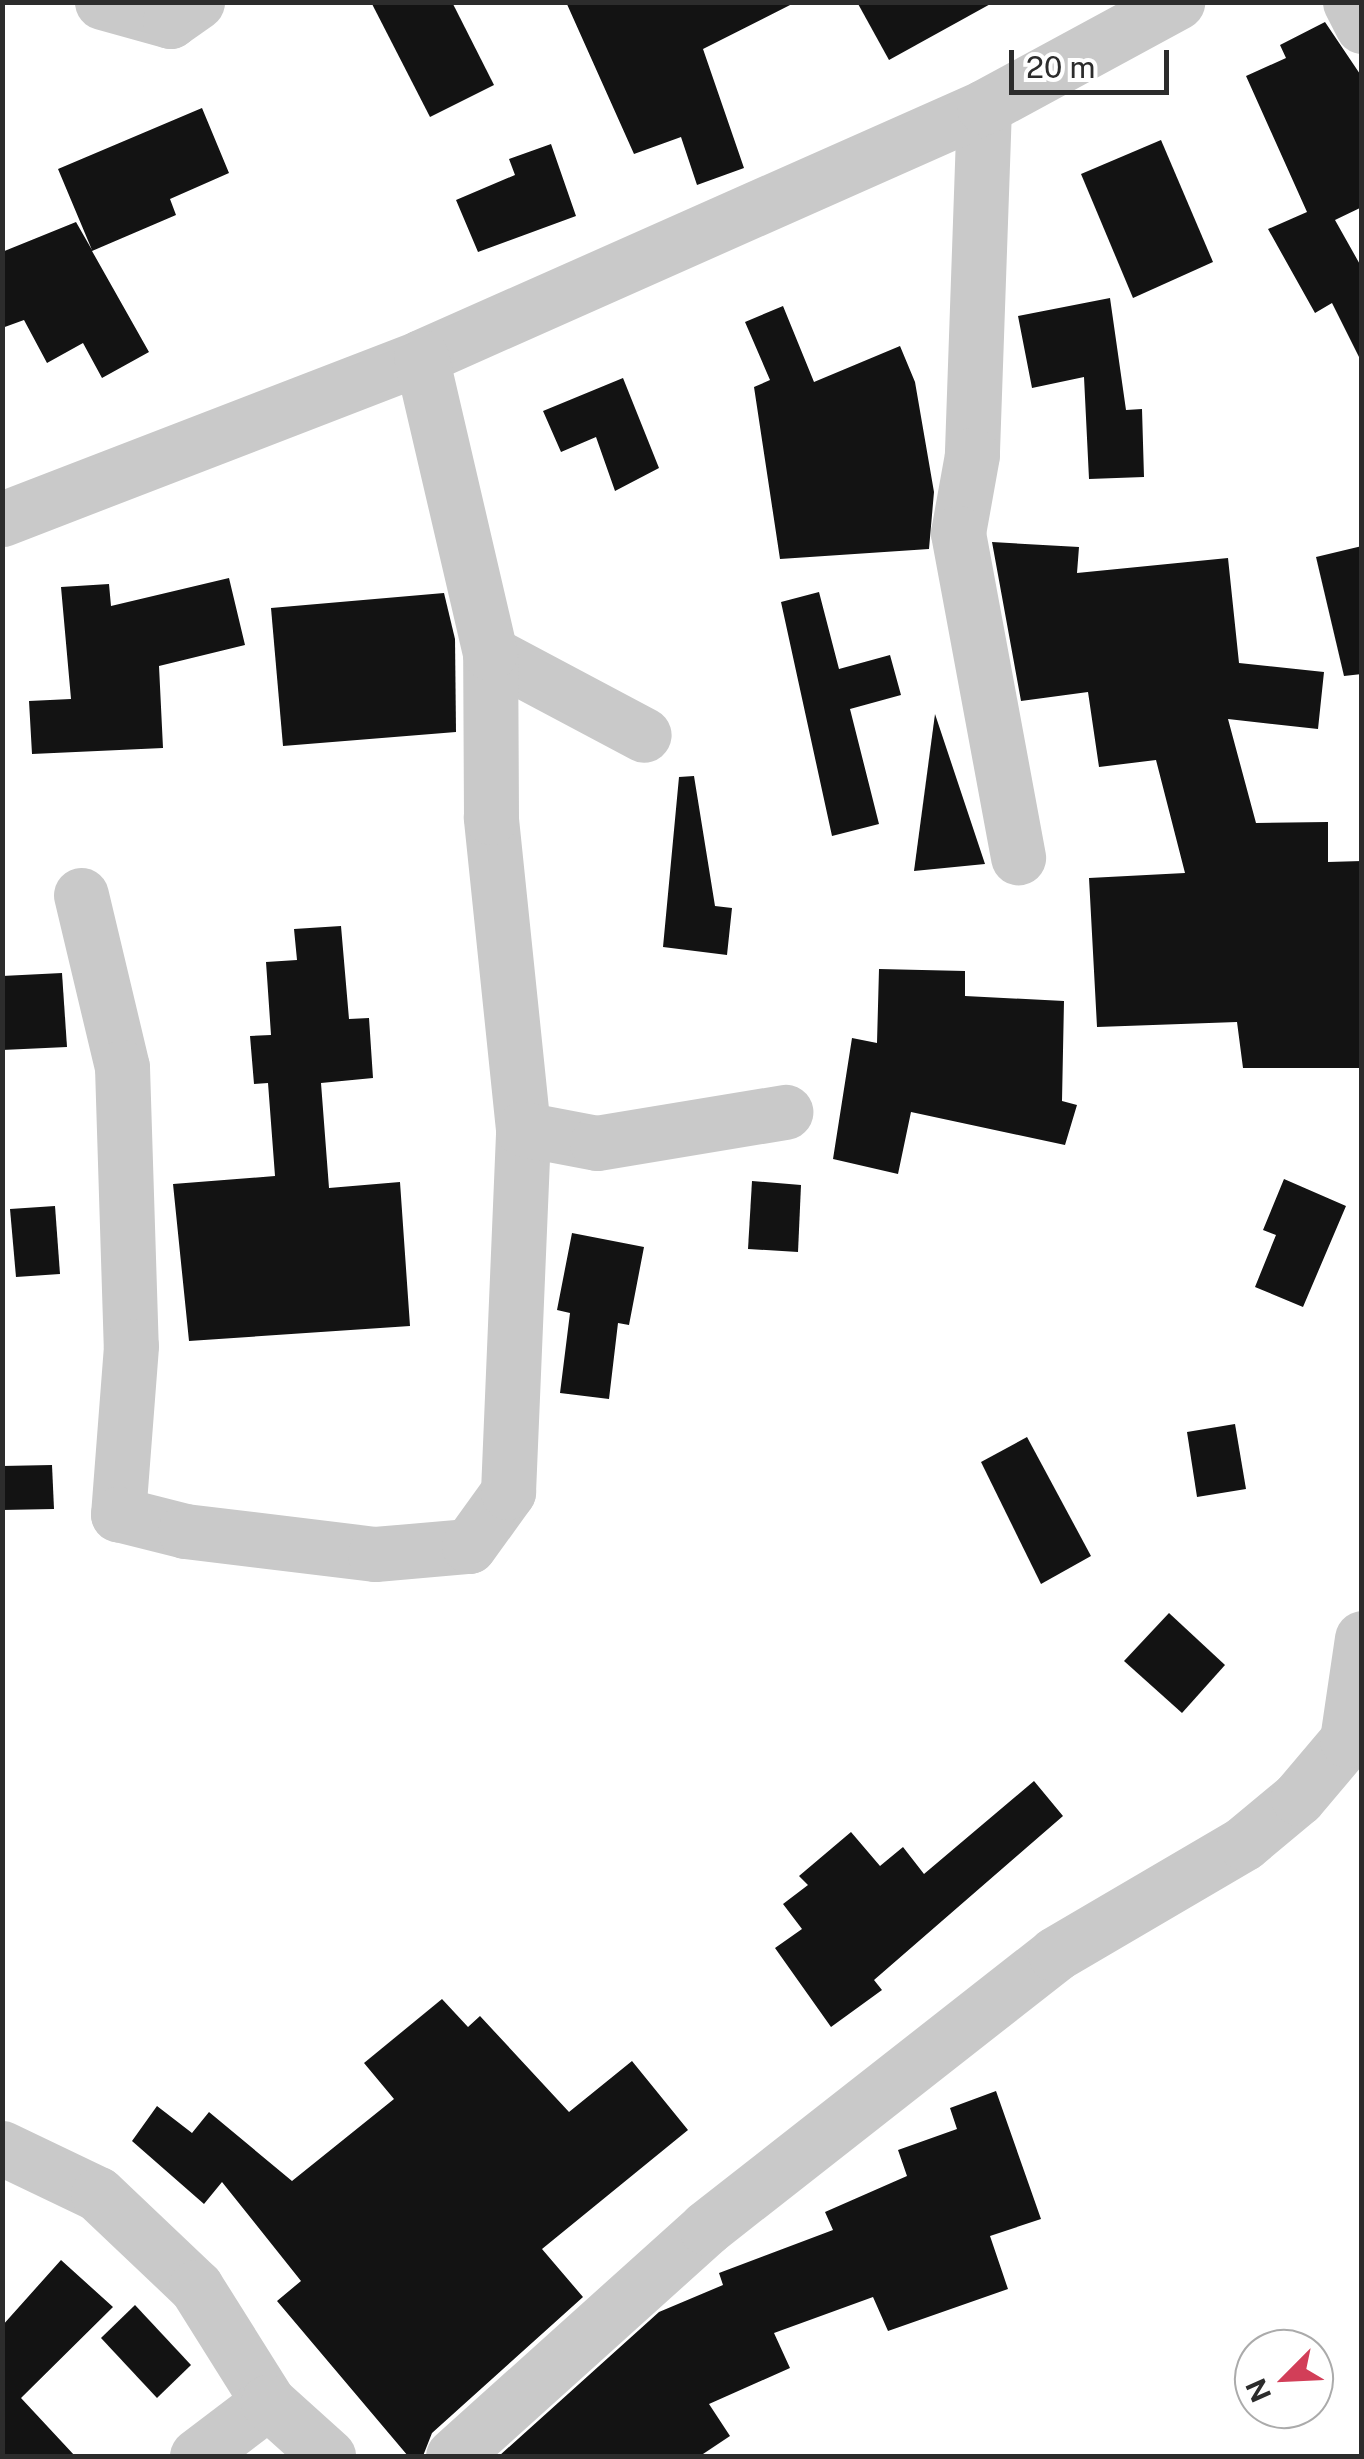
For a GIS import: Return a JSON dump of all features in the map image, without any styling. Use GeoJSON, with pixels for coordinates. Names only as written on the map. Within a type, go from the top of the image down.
{"type":"FeatureCollection","features":[{"type":"Feature","properties":{"kind":"street"},"geometry":{"type":"LineString","coordinates":[[102,2],[170,20],[197,2]]}},
{"type":"Feature","properties":{"kind":"street"},"geometry":{"type":"LineString","coordinates":[[2,519],[421,357],[984,108],[1177,2]]}},
{"type":"Feature","properties":{"kind":"street"},"geometry":{"type":"LineString","coordinates":[[1350,2],[1362,26]]}},
{"type":"Feature","properties":{"kind":"street"},"geometry":{"type":"LineString","coordinates":[[984,108],[972,454],[958,533],[1018,858]]}},
{"type":"Feature","properties":{"kind":"street"},"geometry":{"type":"LineString","coordinates":[[81,895],[122,1067],[132,1346],[118,1514],[185,1531],[374,1554],[470,1546],[508,1492],[523,1130],[491,817],[490,653],[421,357]]}},
{"type":"Feature","properties":{"kind":"street"},"geometry":{"type":"LineString","coordinates":[[490,653],[644,735]]}},
{"type":"Feature","properties":{"kind":"street"},"geometry":{"type":"LineString","coordinates":[[523,1130],[597,1143],[785,1112]]}},
{"type":"Feature","properties":{"kind":"street"},"geometry":{"type":"LineString","coordinates":[[453,2456],[706,2228],[1055,1954],[1244,1843],[1298,1798],[1347,1740],[1362,1638]]}},
{"type":"Feature","properties":{"kind":"street"},"geometry":{"type":"LineString","coordinates":[[2,2148],[98,2194],[182,2273],[268,2402],[328,2456]]}},
{"type":"Feature","properties":{"kind":"street"},"geometry":{"type":"LineString","coordinates":[[197,2456],[268,2402]]}},
{"type":"Feature","properties":{"kind":"building"},"geometry":{"type":"Polygon","coordinates":[[[371,2],[452,2],[494,85],[430,117],[371,2]]]}},
{"type":"Feature","properties":{"kind":"building"},"geometry":{"type":"Polygon","coordinates":[[[566,2],[796,2],[703,49],[744,168],[697,185],[681,137],[634,154],[566,2]]]}},
{"type":"Feature","properties":{"kind":"building"},"geometry":{"type":"Polygon","coordinates":[[[857,2],[994,2],[889,60],[857,2]]]}},
{"type":"Feature","properties":{"kind":"building"},"geometry":{"type":"Polygon","coordinates":[[[1325,22],[1362,77],[1362,207],[1335,220],[1362,268],[1362,363],[1332,303],[1315,313],[1268,229],[1307,212],[1246,76],[1286,58],[1280,45],[1325,22]]]}},
{"type":"Feature","properties":{"kind":"building"},"geometry":{"type":"Polygon","coordinates":[[[202,108],[229,173],[170,199],[176,215],[92,251],[149,352],[102,378],[83,343],[47,363],[24,320],[2,328],[2,252],[76,222],[92,250],[58,169],[202,108]]]}},
{"type":"Feature","properties":{"kind":"building"},"geometry":{"type":"Polygon","coordinates":[[[1161,140],[1213,262],[1133,298],[1081,174],[1161,140]]]}},
{"type":"Feature","properties":{"kind":"building"},"geometry":{"type":"Polygon","coordinates":[[[551,144],[576,216],[478,252],[456,200],[515,175],[509,159],[551,144]]]}},
{"type":"Feature","properties":{"kind":"building"},"geometry":{"type":"Polygon","coordinates":[[[1110,298],[1126,410],[1142,409],[1144,477],[1089,479],[1084,377],[1032,388],[1018,316],[1110,298]]]}},
{"type":"Feature","properties":{"kind":"building"},"geometry":{"type":"Polygon","coordinates":[[[783,306],[814,382],[900,346],[915,382],[934,492],[929,549],[780,559],[754,387],[770,380],[745,322],[783,306]]]}},
{"type":"Feature","properties":{"kind":"building"},"geometry":{"type":"Polygon","coordinates":[[[623,378],[659,468],[615,491],[596,437],[561,452],[543,411],[623,378]]]}},
{"type":"Feature","properties":{"kind":"building"},"geometry":{"type":"Polygon","coordinates":[[[992,542],[1079,547],[1077,573],[1228,558],[1239,663],[1324,672],[1318,729],[1228,719],[1256,823],[1328,822],[1328,862],[1362,861],[1362,1068],[1243,1068],[1237,1022],[1097,1027],[1089,878],[1185,873],[1156,760],[1099,767],[1088,692],[1021,701],[992,542]]]}},
{"type":"Feature","properties":{"kind":"building"},"geometry":{"type":"Polygon","coordinates":[[[1362,546],[1362,674],[1344,676],[1316,557],[1362,546]]]}},
{"type":"Feature","properties":{"kind":"building"},"geometry":{"type":"Polygon","coordinates":[[[229,578],[245,645],[159,666],[163,748],[32,754],[29,701],[71,699],[61,587],[109,584],[111,606],[229,578]]]}},
{"type":"Feature","properties":{"kind":"building"},"geometry":{"type":"Polygon","coordinates":[[[819,592],[839,669],[890,655],[901,695],[850,709],[879,824],[832,836],[781,602],[819,592]]]}},
{"type":"Feature","properties":{"kind":"building"},"geometry":{"type":"Polygon","coordinates":[[[444,593],[455,639],[456,732],[283,746],[271,608],[444,593]]]}},
{"type":"Feature","properties":{"kind":"building"},"geometry":{"type":"Polygon","coordinates":[[[935,714],[985,864],[914,871],[935,714]]]}},
{"type":"Feature","properties":{"kind":"building"},"geometry":{"type":"Polygon","coordinates":[[[694,776],[715,906],[732,908],[727,955],[663,947],[679,777],[694,776]]]}},
{"type":"Feature","properties":{"kind":"building"},"geometry":{"type":"Polygon","coordinates":[[[341,926],[349,1019],[369,1018],[373,1078],[321,1083],[329,1188],[400,1182],[410,1326],[189,1341],[173,1184],[275,1176],[268,1083],[254,1084],[250,1036],[271,1035],[266,962],[297,960],[294,929],[341,926]]]}},
{"type":"Feature","properties":{"kind":"building"},"geometry":{"type":"Polygon","coordinates":[[[879,969],[965,971],[965,996],[1064,1001],[1062,1101],[1077,1105],[1065,1145],[911,1112],[898,1174],[833,1159],[852,1038],[877,1043],[879,969]]]}},
{"type":"Feature","properties":{"kind":"building"},"geometry":{"type":"Polygon","coordinates":[[[62,973],[67,1047],[2,1050],[2,976],[62,973]]]}},
{"type":"Feature","properties":{"kind":"building"},"geometry":{"type":"Polygon","coordinates":[[[1284,1179],[1346,1206],[1303,1307],[1255,1287],[1276,1235],[1263,1230],[1284,1179]]]}},
{"type":"Feature","properties":{"kind":"building"},"geometry":{"type":"Polygon","coordinates":[[[752,1181],[801,1185],[798,1252],[748,1249],[752,1181]]]}},
{"type":"Feature","properties":{"kind":"building"},"geometry":{"type":"Polygon","coordinates":[[[55,1206],[60,1274],[16,1277],[10,1209],[55,1206]]]}},
{"type":"Feature","properties":{"kind":"building"},"geometry":{"type":"Polygon","coordinates":[[[572,1233],[644,1247],[629,1325],[618,1323],[609,1399],[560,1393],[570,1313],[557,1310],[572,1233]]]}},
{"type":"Feature","properties":{"kind":"building"},"geometry":{"type":"Polygon","coordinates":[[[1235,1424],[1246,1489],[1197,1497],[1187,1432],[1235,1424]]]}},
{"type":"Feature","properties":{"kind":"building"},"geometry":{"type":"Polygon","coordinates":[[[1027,1437],[1091,1556],[1041,1584],[981,1462],[1027,1437]]]}},
{"type":"Feature","properties":{"kind":"building"},"geometry":{"type":"Polygon","coordinates":[[[52,1465],[54,1509],[2,1510],[2,1466],[52,1465]]]}},
{"type":"Feature","properties":{"kind":"building"},"geometry":{"type":"Polygon","coordinates":[[[1169,1613],[1225,1665],[1182,1713],[1124,1661],[1169,1613]]]}},
{"type":"Feature","properties":{"kind":"building"},"geometry":{"type":"Polygon","coordinates":[[[1034,1781],[1063,1816],[874,1980],[882,1990],[831,2027],[775,1948],[802,1929],[783,1904],[808,1885],[799,1876],[851,1832],[880,1866],[903,1847],[924,1874],[1034,1781]]]}},
{"type":"Feature","properties":{"kind":"building"},"geometry":{"type":"Polygon","coordinates":[[[442,1999],[468,2027],[480,2016],[569,2112],[632,2061],[688,2130],[542,2249],[583,2297],[432,2433],[423,2456],[408,2456],[277,2301],[301,2281],[222,2182],[204,2204],[132,2141],[157,2106],[192,2133],[209,2112],[292,2181],[394,2099],[364,2063],[442,1999]]]}},
{"type":"Feature","properties":{"kind":"building"},"geometry":{"type":"Polygon","coordinates":[[[996,2091],[1041,2219],[990,2236],[1008,2289],[888,2331],[873,2297],[774,2333],[790,2368],[709,2404],[730,2436],[700,2456],[499,2456],[659,2312],[723,2285],[719,2273],[833,2230],[825,2212],[907,2176],[898,2150],[957,2129],[950,2108],[996,2091]]]}},
{"type":"Feature","properties":{"kind":"building"},"geometry":{"type":"Polygon","coordinates":[[[61,2260],[113,2307],[21,2398],[75,2456],[2,2456],[2,2326],[61,2260]]]}},
{"type":"Feature","properties":{"kind":"building"},"geometry":{"type":"Polygon","coordinates":[[[135,2305],[191,2365],[157,2398],[101,2338],[135,2305]]]}}]}
